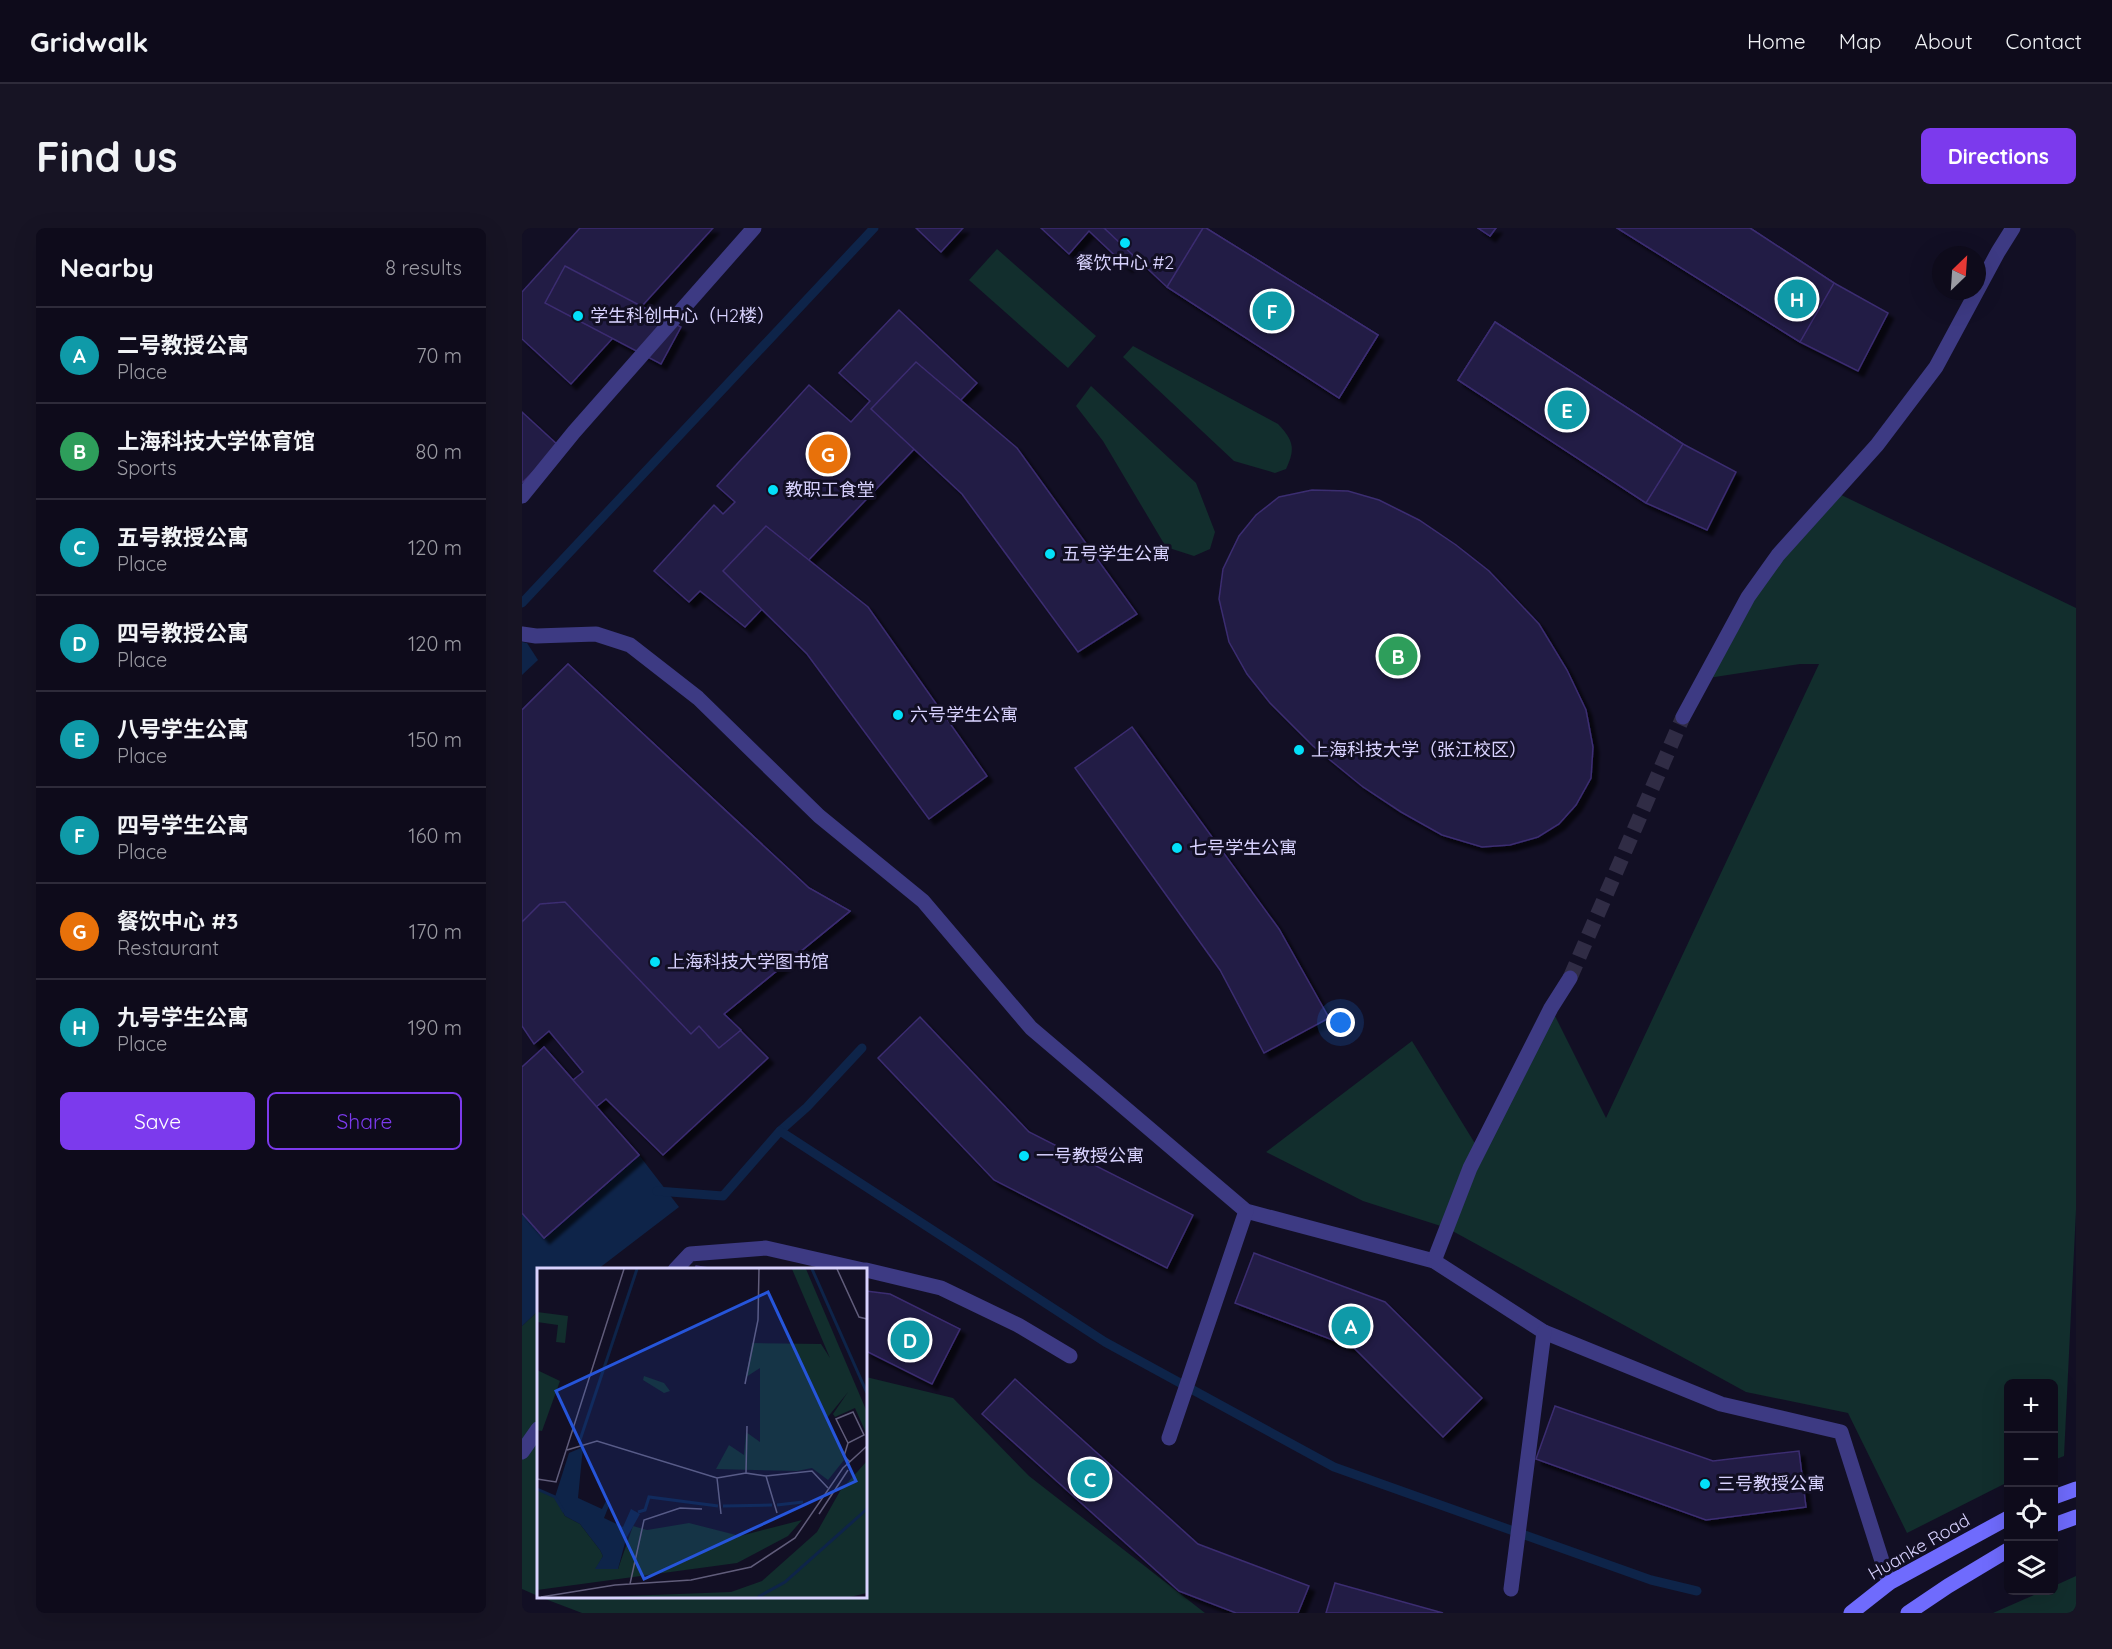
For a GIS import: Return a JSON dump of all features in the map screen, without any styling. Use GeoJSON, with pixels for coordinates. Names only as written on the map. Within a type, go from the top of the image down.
{"type":"FeatureCollection","features":[{"type":"Feature","properties":{"kind":"street"},"geometry":{"type":"LineString","coordinates":[[522,496],[574,432],[754,228]]}},
{"type":"Feature","properties":{"kind":"street"},"geometry":{"type":"LineString","coordinates":[[1683,717],[1748,597],[1778,555],[1877,445],[1936,367],[2013,228]]}},
{"type":"Feature","properties":{"kind":"street"},"geometry":{"type":"LineString","coordinates":[[529,635],[596,634],[630,645],[698,698],[819,816],[923,901],[1031,1028],[1246,1210],[1434,1261],[1544,1332],[1721,1404],[1841,1432],[1889,1583]]}},
{"type":"Feature","properties":{"kind":"street"},"geometry":{"type":"LineString","coordinates":[[1434,1261],[1470,1168],[1551,1008],[1570,978]]}},
{"type":"Feature","properties":{"kind":"street"},"geometry":{"type":"LineString","coordinates":[[1170,1438],[1246,1210]]}},
{"type":"Feature","properties":{"kind":"street"},"geometry":{"type":"LineString","coordinates":[[676,1268],[690,1254],[766,1248],[855,1268]]}},
{"type":"Feature","properties":{"kind":"street"},"geometry":{"type":"LineString","coordinates":[[867,1271],[940,1288],[1018,1325],[1070,1356]]}},
{"type":"Feature","properties":{"kind":"street"},"geometry":{"type":"LineString","coordinates":[[1511,1588],[1544,1332]]}},
{"type":"Feature","properties":{"kind":"street"},"geometry":{"type":"LineString","coordinates":[[522,1452],[537,1430]]}},
{"type":"Feature","properties":{"kind":"street"},"geometry":{"type":"LineString","coordinates":[[2058,1496],[2076,1489]]}},
{"type":"Feature","properties":{"kind":"street"},"geometry":{"type":"LineString","coordinates":[[2058,1524],[2076,1517]]}},
{"type":"Feature","properties":{"kind":"street","name":"Huanke Road"},"geometry":{"type":"LineString","coordinates":[[1851,1613],[1889,1583],[2004,1520]]}},
{"type":"Feature","properties":{"kind":"street"},"geometry":{"type":"LineString","coordinates":[[1908,1613],[2004,1552]]}},
{"type":"Feature","properties":{"kind":"green space"},"geometry":{"type":"Polygon","coordinates":[[[997,249],[1096,336],[1068,368],[969,280],[997,249]]]}},
{"type":"Feature","properties":{"kind":"green space"},"geometry":{"type":"Polygon","coordinates":[[[1133,346],[1278,424],[1290,440],[1292,450],[1286,469],[1275,473],[1234,461],[1123,357],[1133,346]]]}},
{"type":"Feature","properties":{"kind":"green space"},"geometry":{"type":"Polygon","coordinates":[[[1091,386],[1196,483],[1215,532],[1210,549],[1194,556],[1166,547],[1103,441],[1076,406],[1091,386]]]}},
{"type":"Feature","properties":{"kind":"green space"},"geometry":{"type":"Polygon","coordinates":[[[1835,492],[2076,608],[2076,1210],[2064,1456],[2058,1458],[2058,1379],[2004,1379],[2004,1484],[1907,1533],[1848,1413],[1746,1392],[1447,1228],[1363,1201],[1266,1152],[1412,1041],[1479,1150],[1551,1008],[1606,1118],[1819,664],[1800,664],[1708,678],[1750,597],[1835,492]]]}},
{"type":"Feature","properties":{"kind":"green space"},"geometry":{"type":"Polygon","coordinates":[[[537,1312],[537,1596],[522,1589],[522,1326],[537,1312]]]}},
{"type":"Feature","properties":{"kind":"green space"},"geometry":{"type":"Polygon","coordinates":[[[867,1377],[953,1398],[1029,1476],[1205,1613],[582,1613],[543,1598],[867,1598],[867,1377]]]}},
{"type":"Feature","properties":{"kind":"green space"},"geometry":{"type":"Polygon","coordinates":[[[2076,1576],[2076,1613],[1993,1613],[2034,1595],[2058,1595],[2058,1584],[2076,1576]]]}},
{"type":"Feature","properties":{"kind":"water"},"geometry":{"type":"Polygon","coordinates":[[[522,642],[527,643],[538,660],[522,675],[522,642]]]}},
{"type":"Feature","properties":{"kind":"water"},"geometry":{"type":"Polygon","coordinates":[[[639,1155],[679,1207],[599,1268],[537,1268],[537,1312],[522,1326],[522,1213],[544,1238],[639,1155]]]}},
{"type":"Feature","properties":{"kind":"building","name":"学生科创中心（H2楼）"},"geometry":{"type":"Polygon","coordinates":[[[580,228],[713,228],[571,384],[522,339],[522,292],[580,228]]]}},
{"type":"Feature","properties":{"kind":"building"},"geometry":{"type":"Polygon","coordinates":[[[916,228],[963,228],[941,252],[916,228]]]}},
{"type":"Feature","properties":{"kind":"building","name":"餐饮中心 #2"},"geometry":{"type":"Polygon","coordinates":[[[1041,228],[1163,228],[1127,267],[1089,231],[1069,254],[1041,228]]]}},
{"type":"Feature","properties":{"kind":"building"},"geometry":{"type":"Polygon","coordinates":[[[1104,228],[1206,228],[1378,335],[1339,398],[1167,287],[1104,228]]]}},
{"type":"Feature","properties":{"kind":"building"},"geometry":{"type":"Polygon","coordinates":[[[1203,228],[1378,335],[1339,398],[1167,287],[1203,228]]]}},
{"type":"Feature","properties":{"kind":"building"},"geometry":{"type":"Polygon","coordinates":[[[1478,228],[1496,228],[1490,236],[1478,228]]]}},
{"type":"Feature","properties":{"kind":"building"},"geometry":{"type":"Polygon","coordinates":[[[1478,228],[1496,228],[1490,236],[1478,228]]]}},
{"type":"Feature","properties":{"kind":"building"},"geometry":{"type":"Polygon","coordinates":[[[1617,228],[1750,228],[1834,283],[1888,313],[1858,371],[1800,342],[1617,228]]]}},
{"type":"Feature","properties":{"kind":"building"},"geometry":{"type":"Polygon","coordinates":[[[1617,228],[1750,228],[1834,283],[1800,342],[1617,228]]]}},
{"type":"Feature","properties":{"kind":"building"},"geometry":{"type":"Polygon","coordinates":[[[565,266],[681,327],[661,364],[545,303],[565,266]]]}},
{"type":"Feature","properties":{"kind":"building"},"geometry":{"type":"Polygon","coordinates":[[[899,310],[977,383],[745,627],[700,591],[689,602],[654,571],[714,505],[723,514],[735,502],[717,486],[809,385],[851,422],[870,401],[839,373],[899,310]]]}},
{"type":"Feature","properties":{"kind":"building"},"geometry":{"type":"Polygon","coordinates":[[[1495,322],[1683,444],[1736,472],[1707,530],[1646,503],[1458,380],[1495,322]]]}},
{"type":"Feature","properties":{"kind":"building"},"geometry":{"type":"Polygon","coordinates":[[[1495,322],[1683,444],[1646,503],[1458,380],[1495,322]]]}},
{"type":"Feature","properties":{"kind":"building","name":"五号学生公寓"},"geometry":{"type":"Polygon","coordinates":[[[916,362],[1017,448],[1137,614],[1078,652],[962,494],[871,409],[916,362]]]}},
{"type":"Feature","properties":{"kind":"building"},"geometry":{"type":"Polygon","coordinates":[[[522,412],[559,446],[522,483],[522,412]]]}},
{"type":"Feature","properties":{"kind":"building"},"geometry":{"type":"Polygon","coordinates":[[[1312,490],[1348,491],[1379,500],[1419,520],[1489,571],[1539,624],[1567,670],[1586,710],[1593,747],[1591,778],[1576,805],[1559,824],[1538,837],[1510,845],[1482,847],[1442,835],[1363,787],[1313,746],[1270,703],[1247,674],[1229,642],[1219,599],[1223,569],[1239,536],[1256,515],[1279,497],[1312,490]]]}},
{"type":"Feature","properties":{"kind":"building","name":"六号学生公寓"},"geometry":{"type":"Polygon","coordinates":[[[766,526],[868,607],[987,776],[929,819],[807,654],[723,571],[766,526]]]}},
{"type":"Feature","properties":{"kind":"building","name":"上海科技大学图书馆"},"geometry":{"type":"Polygon","coordinates":[[[568,664],[809,888],[850,911],[724,1014],[768,1058],[663,1155],[606,1099],[596,1107],[639,1155],[544,1238],[522,1213],[522,1067],[544,1047],[573,1080],[583,1072],[549,1031],[534,1044],[522,1026],[522,710],[568,664]]]}},
{"type":"Feature","properties":{"kind":"building"},"geometry":{"type":"Polygon","coordinates":[[[568,664],[809,888],[850,911],[724,1014],[741,1030],[719,1048],[699,1026],[691,1034],[565,902],[540,904],[522,922],[522,710],[568,664]]]}},
{"type":"Feature","properties":{"kind":"building","name":"七号学生公寓"},"geometry":{"type":"Polygon","coordinates":[[[1132,727],[1279,929],[1329,1018],[1264,1053],[1220,970],[1075,768],[1132,727]]]}},
{"type":"Feature","properties":{"kind":"building","name":"一号教授公寓"},"geometry":{"type":"Polygon","coordinates":[[[920,1017],[1029,1132],[1193,1215],[1167,1268],[994,1180],[878,1058],[920,1017]]]}},
{"type":"Feature","properties":{"kind":"building"},"geometry":{"type":"Polygon","coordinates":[[[544,1047],[639,1155],[544,1238],[522,1213],[522,1067],[544,1047]]]}},
{"type":"Feature","properties":{"kind":"building"},"geometry":{"type":"Polygon","coordinates":[[[1254,1253],[1385,1302],[1482,1398],[1443,1437],[1354,1348],[1235,1303],[1254,1253]]]}},
{"type":"Feature","properties":{"kind":"building"},"geometry":{"type":"Polygon","coordinates":[[[867,1291],[890,1294],[960,1329],[932,1384],[867,1352],[867,1291]]]}},
{"type":"Feature","properties":{"kind":"building"},"geometry":{"type":"Polygon","coordinates":[[[1015,1379],[1198,1544],[1309,1586],[1298,1613],[1236,1613],[1179,1591],[982,1414],[1015,1379]]]}},
{"type":"Feature","properties":{"kind":"building","name":"三号教授公寓"},"geometry":{"type":"Polygon","coordinates":[[[1555,1406],[1713,1461],[1799,1451],[1806,1507],[1706,1520],[1536,1459],[1555,1406]]]}},
{"type":"Feature","properties":{"kind":"building"},"geometry":{"type":"Polygon","coordinates":[[[1335,1583],[1443,1613],[1326,1613],[1335,1583]]]}},
{"type":"Feature","properties":{"kind":"waterway"},"geometry":{"type":"LineString","coordinates":[[522,603],[874,228]]}},
{"type":"Feature","properties":{"kind":"waterway"},"geometry":{"type":"LineString","coordinates":[[780,1131],[807,1107],[862,1048]]}},
{"type":"Feature","properties":{"kind":"waterway"},"geometry":{"type":"LineString","coordinates":[[657,1191],[723,1196],[780,1131],[1105,1342],[1334,1467],[1651,1580],[1697,1591]]}},
{"type":"Feature","properties":{"kind":"tunnel"},"geometry":{"type":"LineString","coordinates":[[1570,978],[1683,717]]}},
{"type":"Feature","properties":{"kind":"place","name":"餐饮中心 #2"},"geometry":{"type":"Point","coordinates":[1125,243]}},
{"type":"Feature","properties":{"kind":"place","name":"九号学生公寓"},"geometry":{"type":"Point","coordinates":[1797,299]}},
{"type":"Feature","properties":{"kind":"place","name":"四号学生公寓"},"geometry":{"type":"Point","coordinates":[1272,311]}},
{"type":"Feature","properties":{"kind":"place","name":"学生科创中心（H2楼）"},"geometry":{"type":"Point","coordinates":[578,316]}},
{"type":"Feature","properties":{"kind":"place","name":"八号学生公寓"},"geometry":{"type":"Point","coordinates":[1567,410]}},
{"type":"Feature","properties":{"kind":"place","name":"餐饮中心 #3"},"geometry":{"type":"Point","coordinates":[828,454]}},
{"type":"Feature","properties":{"kind":"place","name":"教职工食堂"},"geometry":{"type":"Point","coordinates":[773,490]}},
{"type":"Feature","properties":{"kind":"place","name":"五号学生公寓"},"geometry":{"type":"Point","coordinates":[1050,554]}},
{"type":"Feature","properties":{"kind":"place","name":"上海科技大学体育馆"},"geometry":{"type":"Point","coordinates":[1398,656]}},
{"type":"Feature","properties":{"kind":"place","name":"六号学生公寓"},"geometry":{"type":"Point","coordinates":[898,715]}},
{"type":"Feature","properties":{"kind":"place","name":"上海科技大学（张江校区）"},"geometry":{"type":"Point","coordinates":[1299,750]}},
{"type":"Feature","properties":{"kind":"place","name":"七号学生公寓"},"geometry":{"type":"Point","coordinates":[1177,848]}},
{"type":"Feature","properties":{"kind":"place","name":"上海科技大学图书馆"},"geometry":{"type":"Point","coordinates":[655,962]}},
{"type":"Feature","properties":{"kind":"place","name":"一号教授公寓"},"geometry":{"type":"Point","coordinates":[1024,1156]}},
{"type":"Feature","properties":{"kind":"place","name":"二号教授公寓"},"geometry":{"type":"Point","coordinates":[1351,1326]}},
{"type":"Feature","properties":{"kind":"place","name":"四号教授公寓"},"geometry":{"type":"Point","coordinates":[910,1340]}},
{"type":"Feature","properties":{"kind":"place","name":"五号教授公寓"},"geometry":{"type":"Point","coordinates":[1090,1479]}},
{"type":"Feature","properties":{"kind":"place","name":"三号教授公寓"},"geometry":{"type":"Point","coordinates":[1705,1484]}}]}
